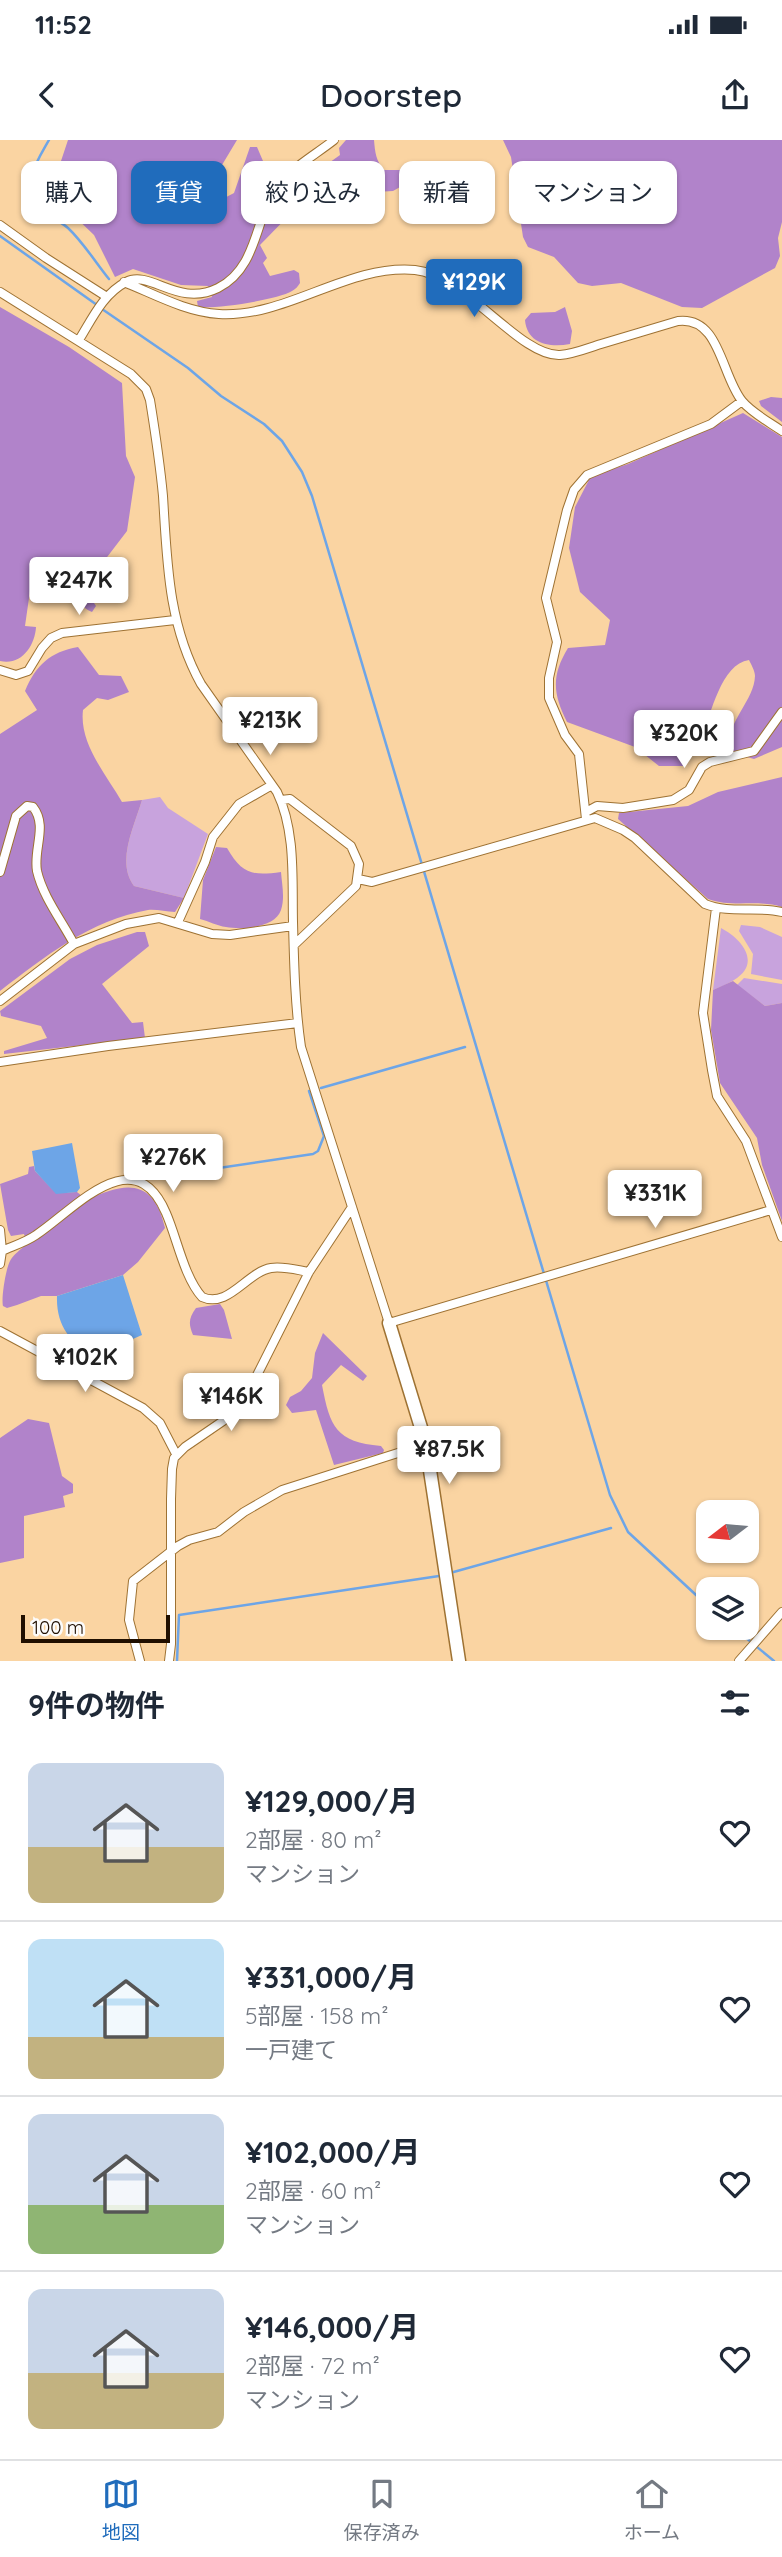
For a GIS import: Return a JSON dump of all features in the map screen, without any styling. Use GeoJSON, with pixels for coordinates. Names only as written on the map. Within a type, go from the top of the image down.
{"type":"FeatureCollection","features":[{"type":"Feature","properties":{"kind":"street"},"geometry":{"type":"LineString","coordinates":[[79,340],[105,300],[124,282],[133,278],[186,295],[202,294],[229,281],[242,265],[279,183],[334,140]]}},
{"type":"Feature","properties":{"kind":"street"},"geometry":{"type":"LineString","coordinates":[[0,225],[105,300]]}},
{"type":"Feature","properties":{"kind":"street"},"geometry":{"type":"LineString","coordinates":[[124,282],[186,307],[222,314],[248,312],[281,304],[371,274],[398,270],[424,271],[448,282],[534,348],[558,355],[678,321],[690,320],[698,322],[711,337],[742,401],[782,431]]}},
{"type":"Feature","properties":{"kind":"street"},"geometry":{"type":"LineString","coordinates":[[0,292],[131,374],[146,389],[150,400],[175,620],[190,665],[201,684],[281,800],[289,840],[298,1023],[303,1056],[426,1444],[459,1661]]}},
{"type":"Feature","properties":{"kind":"street"},"geometry":{"type":"LineString","coordinates":[[586,815],[579,754],[562,728],[548,689],[557,642],[546,598],[547,590],[574,490],[587,475],[711,425],[742,401]]}},
{"type":"Feature","properties":{"kind":"street"},"geometry":{"type":"LineString","coordinates":[[0,670],[16,676],[28,671],[42,648],[51,638],[62,633],[175,620]]}},
{"type":"Feature","properties":{"kind":"street"},"geometry":{"type":"LineString","coordinates":[[358,880],[372,882],[428,866],[586,815],[597,806],[623,808],[681,797],[690,790],[702,766],[754,751],[782,712]]}},
{"type":"Feature","properties":{"kind":"street"},"geometry":{"type":"LineString","coordinates":[[178,922],[205,862],[213,837],[239,804],[272,785]]}},
{"type":"Feature","properties":{"kind":"street"},"geometry":{"type":"LineString","coordinates":[[281,800],[290,799],[351,846],[359,864],[356,886],[294,945]]}},
{"type":"Feature","properties":{"kind":"street"},"geometry":{"type":"LineString","coordinates":[[0,872],[16,816],[26,806],[33,807],[41,825],[37,870],[46,894],[74,944]]}},
{"type":"Feature","properties":{"kind":"street"},"geometry":{"type":"LineString","coordinates":[[586,815],[607,822],[635,838],[705,904],[716,908],[758,908],[782,912]]}},
{"type":"Feature","properties":{"kind":"street"},"geometry":{"type":"LineString","coordinates":[[716,908],[703,1013],[704,1027],[718,1096],[746,1141],[782,1237]]}},
{"type":"Feature","properties":{"kind":"street"},"geometry":{"type":"LineString","coordinates":[[0,1000],[74,944],[126,924],[159,918],[212,933],[230,935],[293,926]]}},
{"type":"Feature","properties":{"kind":"street"},"geometry":{"type":"LineString","coordinates":[[0,1062],[298,1023]]}},
{"type":"Feature","properties":{"kind":"street"},"geometry":{"type":"LineString","coordinates":[[2,1251],[36,1235],[79,1200],[102,1186],[127,1180],[145,1184],[158,1197],[193,1283],[202,1297],[216,1299],[226,1296],[251,1276],[271,1268],[309,1272]]}},
{"type":"Feature","properties":{"kind":"street"},"geometry":{"type":"LineString","coordinates":[[169,1661],[172,1469],[176,1454],[223,1421],[246,1397],[309,1272],[352,1207]]}},
{"type":"Feature","properties":{"kind":"street"},"geometry":{"type":"LineString","coordinates":[[389,1323],[771,1210]]}},
{"type":"Feature","properties":{"kind":"street"},"geometry":{"type":"LineString","coordinates":[[0,1230],[0,1264]]}},
{"type":"Feature","properties":{"kind":"street"},"geometry":{"type":"LineString","coordinates":[[0,1331],[143,1408],[160,1423],[176,1454]]}},
{"type":"Feature","properties":{"kind":"street"},"geometry":{"type":"LineString","coordinates":[[140,1661],[129,1619],[133,1581],[171,1551],[190,1540],[218,1532],[244,1512],[282,1490],[426,1444]]}},
{"type":"Feature","properties":{"kind":"street"},"geometry":{"type":"LineString","coordinates":[[739,1661],[782,1612]]}},
{"type":"Feature","properties":{"kind":"shaded area"},"geometry":{"type":"Polygon","coordinates":[[[68,140],[237,140],[224,161],[131,161],[131,224],[227,224],[227,197],[234,193],[241,173],[241,224],[280,224],[260,245],[267,258],[263,263],[270,276],[294,270],[299,273],[300,283],[292,291],[260,301],[198,307],[197,301],[212,297],[208,286],[181,285],[133,269],[115,277],[94,235],[82,224],[117,224],[117,161],[61,161],[68,140]]]}},
{"type":"Feature","properties":{"kind":"shaded area"},"geometry":{"type":"Polygon","coordinates":[[[346,140],[374,140],[378,161],[332,161],[340,155],[339,148],[346,140]]]}},
{"type":"Feature","properties":{"kind":"shaded area"},"geometry":{"type":"Polygon","coordinates":[[[503,140],[782,140],[782,222],[778,238],[780,256],[775,268],[702,308],[682,307],[621,283],[592,286],[578,283],[554,257],[528,247],[521,224],[677,224],[677,161],[512,161],[503,140]]]}},
{"type":"Feature","properties":{"kind":"shaded area"},"geometry":{"type":"Polygon","coordinates":[[[250,147],[257,147],[263,161],[245,161],[250,147]]]}},
{"type":"Feature","properties":{"kind":"shaded area"},"geometry":{"type":"Polygon","coordinates":[[[385,170],[399,170],[399,188],[385,191],[385,170]]]}},
{"type":"Feature","properties":{"kind":"shaded area"},"geometry":{"type":"Polygon","coordinates":[[[0,307],[69,347],[122,383],[126,456],[135,477],[127,531],[88,582],[88,594],[96,606],[92,612],[80,599],[80,568],[59,565],[56,586],[30,591],[25,626],[36,627],[33,641],[26,653],[8,662],[0,661],[0,307]]]}},
{"type":"Feature","properties":{"kind":"shaded area"},"geometry":{"type":"Polygon","coordinates":[[[565,307],[572,331],[570,344],[548,344],[530,334],[525,320],[531,313],[555,312],[565,307]]]}},
{"type":"Feature","properties":{"kind":"shaded area"},"geometry":{"type":"Polygon","coordinates":[[[771,397],[782,398],[782,422],[761,406],[759,401],[771,397]]]}},
{"type":"Feature","properties":{"kind":"shaded area"},"geometry":{"type":"Polygon","coordinates":[[[743,413],[782,437],[782,747],[754,759],[729,752],[731,731],[753,686],[755,674],[749,660],[731,670],[724,680],[700,741],[684,766],[659,766],[635,747],[567,722],[559,703],[557,676],[568,648],[605,645],[610,620],[580,592],[569,548],[575,507],[591,476],[628,464],[743,413]]]}},
{"type":"Feature","properties":{"kind":"shaded area"},"geometry":{"type":"Polygon","coordinates":[[[78,647],[99,675],[121,676],[129,692],[108,700],[97,698],[83,710],[83,723],[89,747],[122,802],[142,800],[128,844],[129,877],[134,886],[184,898],[175,912],[148,910],[107,922],[88,931],[51,953],[0,991],[0,734],[37,710],[25,691],[39,667],[59,652],[78,647]]]}},
{"type":"Feature","properties":{"kind":"shaded area"},"geometry":{"type":"Polygon","coordinates":[[[782,777],[782,907],[708,899],[618,819],[619,813],[688,806],[718,792],[782,777]]]}},
{"type":"Feature","properties":{"kind":"shaded area"},"geometry":{"type":"Polygon","coordinates":[[[160,797],[168,808],[208,834],[184,898],[134,886],[129,877],[128,844],[142,800],[160,797]]]}},
{"type":"Feature","properties":{"kind":"shaded area"},"geometry":{"type":"Polygon","coordinates":[[[216,847],[227,848],[238,863],[249,871],[262,874],[281,872],[282,905],[278,916],[272,921],[240,928],[200,919],[203,880],[216,847]]]}},
{"type":"Feature","properties":{"kind":"shaded area"},"geometry":{"type":"Polygon","coordinates":[[[741,925],[760,927],[782,937],[782,980],[751,974],[753,954],[739,931],[741,925]]]}},
{"type":"Feature","properties":{"kind":"shaded area"},"geometry":{"type":"Polygon","coordinates":[[[721,928],[736,938],[748,959],[742,973],[713,990],[721,928]]]}},
{"type":"Feature","properties":{"kind":"shaded area"},"geometry":{"type":"Polygon","coordinates":[[[145,932],[149,946],[102,984],[132,1023],[143,1022],[145,1038],[4,1054],[4,1051],[47,1038],[41,1026],[1,1016],[0,1011],[70,959],[97,945],[145,932]]]}},
{"type":"Feature","properties":{"kind":"shaded area"},"geometry":{"type":"Polygon","coordinates":[[[744,978],[782,984],[782,1003],[765,1006],[737,985],[744,978]]]}},
{"type":"Feature","properties":{"kind":"shaded area"},"geometry":{"type":"Polygon","coordinates":[[[733,981],[765,1006],[782,1003],[782,1221],[762,1165],[757,1138],[720,1083],[711,1030],[713,990],[733,981]]]}},
{"type":"Feature","properties":{"kind":"shaded area"},"geometry":{"type":"Polygon","coordinates":[[[34,1166],[35,1171],[56,1193],[77,1192],[87,1200],[114,1189],[137,1188],[154,1200],[165,1228],[138,1262],[123,1275],[57,1296],[41,1296],[7,1308],[3,1306],[3,1297],[8,1265],[27,1244],[24,1234],[11,1236],[8,1230],[0,1184],[28,1174],[29,1167],[34,1166]]]}},
{"type":"Feature","properties":{"kind":"shaded area"},"geometry":{"type":"Polygon","coordinates":[[[220,1304],[232,1339],[193,1335],[190,1321],[196,1308],[220,1304]]]}},
{"type":"Feature","properties":{"kind":"shaded area"},"geometry":{"type":"Polygon","coordinates":[[[323,1333],[367,1376],[363,1381],[341,1365],[322,1385],[332,1422],[345,1436],[354,1441],[381,1446],[383,1453],[334,1465],[316,1410],[292,1413],[286,1405],[290,1397],[301,1391],[312,1378],[315,1353],[323,1333]]]}},
{"type":"Feature","properties":{"kind":"shaded area"},"geometry":{"type":"Polygon","coordinates":[[[28,1419],[49,1423],[62,1476],[73,1484],[73,1493],[63,1496],[65,1507],[24,1516],[24,1558],[0,1563],[0,1438],[28,1419]]]}},
{"type":"Feature","properties":{"kind":"water"},"geometry":{"type":"Polygon","coordinates":[[[72,1143],[80,1188],[77,1192],[56,1194],[35,1171],[32,1151],[72,1143]]]}},
{"type":"Feature","properties":{"kind":"water"},"geometry":{"type":"Polygon","coordinates":[[[123,1275],[142,1335],[94,1356],[66,1332],[59,1316],[57,1296],[123,1275]]]}},
{"type":"Feature","properties":{"kind":"waterway"},"geometry":{"type":"LineString","coordinates":[[49,140],[32,174],[35,200],[45,212],[74,234],[109,279]]}},
{"type":"Feature","properties":{"kind":"waterway"},"geometry":{"type":"LineString","coordinates":[[0,236],[97,305]]}},
{"type":"Feature","properties":{"kind":"waterway"},"geometry":{"type":"LineString","coordinates":[[102,309],[264,424],[282,441],[302,472],[312,496],[610,1495],[628,1532],[696,1595]]}},
{"type":"Feature","properties":{"kind":"waterway"},"geometry":{"type":"LineString","coordinates":[[321,1088],[465,1047]]}},
{"type":"Feature","properties":{"kind":"waterway"},"geometry":{"type":"LineString","coordinates":[[158,1177],[313,1154],[318,1151],[324,1136],[309,1091]]}},
{"type":"Feature","properties":{"kind":"waterway"},"geometry":{"type":"LineString","coordinates":[[450,1573],[611,1528]]}},
{"type":"Feature","properties":{"kind":"waterway"},"geometry":{"type":"LineString","coordinates":[[177,1661],[179,1615],[439,1576]]}},
{"type":"Feature","properties":{"kind":"waterway"},"geometry":{"type":"LineString","coordinates":[[749,1640],[774,1661]]}}]}
